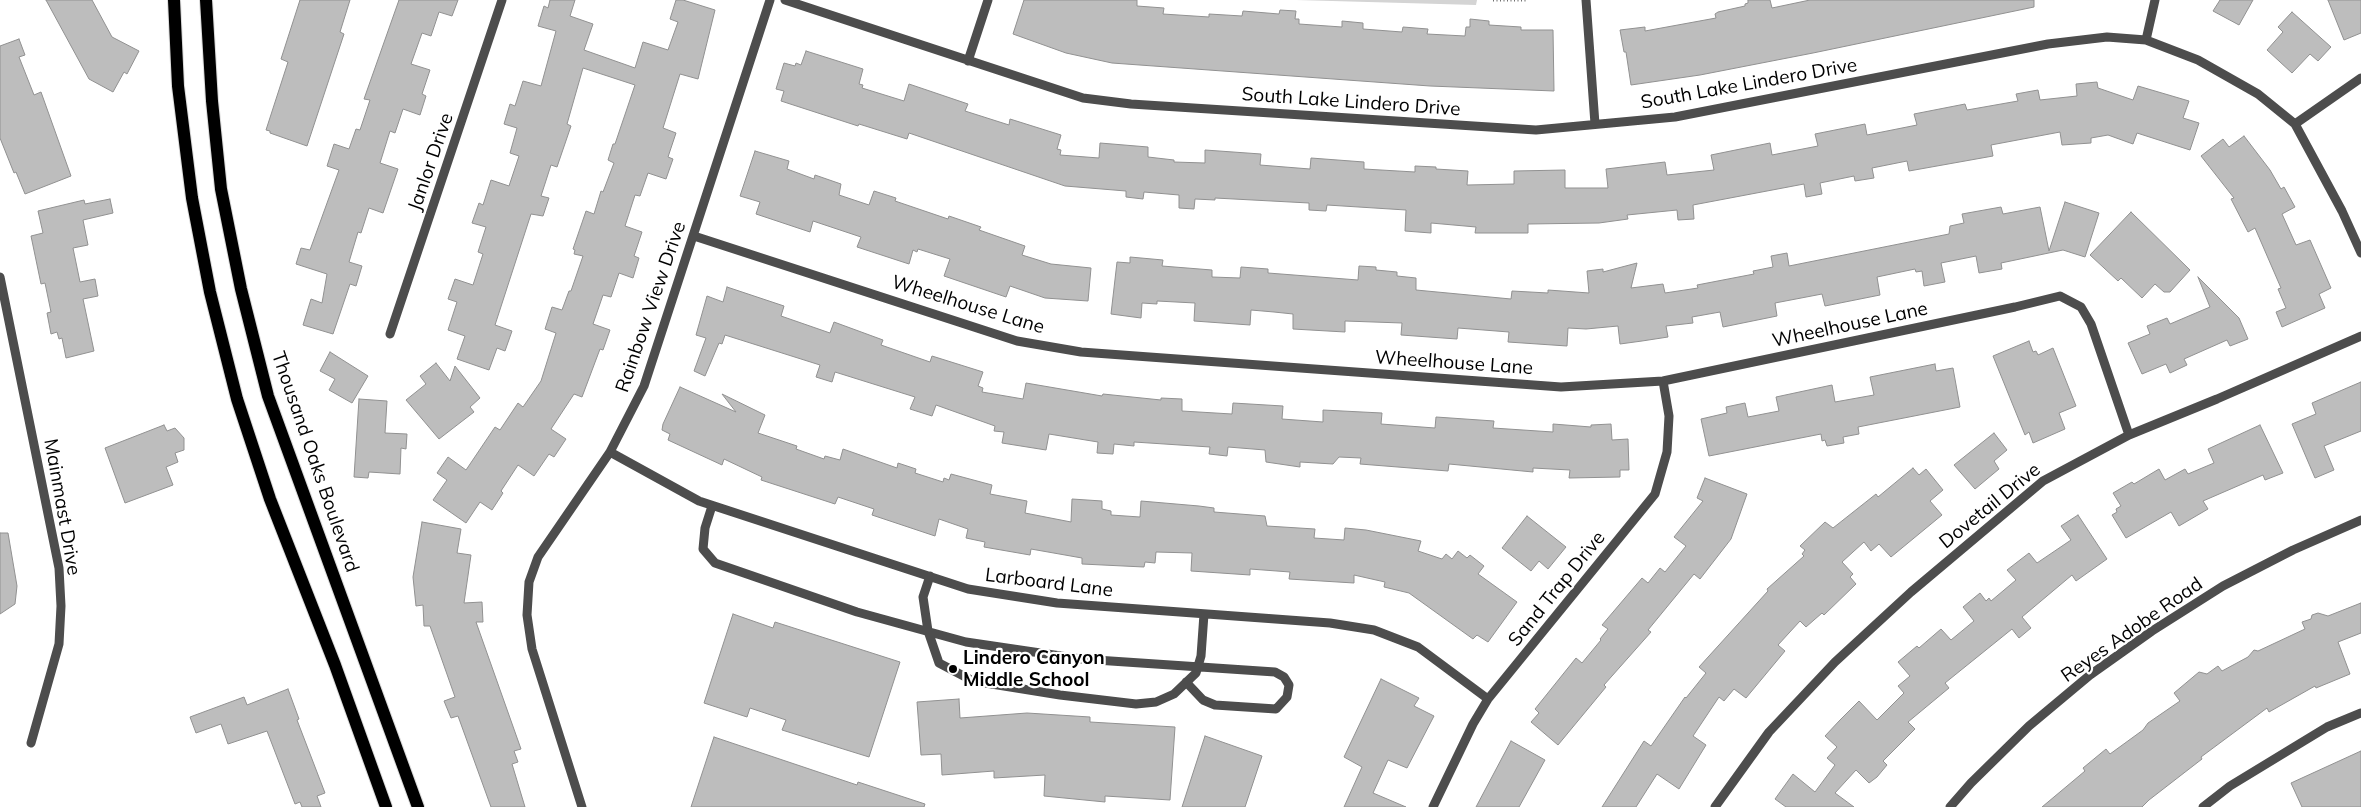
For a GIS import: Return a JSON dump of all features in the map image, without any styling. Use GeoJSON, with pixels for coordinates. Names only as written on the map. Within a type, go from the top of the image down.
{"type":"FeatureCollection","features":[{"type":"Feature","properties":{"kind":"main road"},"geometry":{"type":"LineString","coordinates":[[174,0],[178,86],[192,198],[210,292],[237,399],[270,499],[335,665],[386,807]]}},
{"type":"Feature","properties":{"kind":"main road","name":"Thousand Oaks Boulevard"},"geometry":{"type":"LineString","coordinates":[[206,0],[212,92],[222,188],[241,290],[268,396],[418,807]]}},
{"type":"Feature","properties":{"kind":"street","name":"Janlor Drive"},"geometry":{"type":"LineString","coordinates":[[390,334],[502,0]]}},
{"type":"Feature","properties":{"kind":"street","name":"Rainbow View Drive"},"geometry":{"type":"LineString","coordinates":[[582,807],[532,649],[527,616],[529,582],[538,557],[610,452],[644,386],[770,0]]}},
{"type":"Feature","properties":{"kind":"street","name":"South Lake Lindero Drive"},"geometry":{"type":"LineString","coordinates":[[785,0],[1083,98],[1131,104],[1536,130],[1675,117],[2048,44],[2107,37],[2146,40],[2198,60],[2258,94],[2296,124],[2342,211],[2361,253]]}},
{"type":"Feature","properties":{"kind":"street"},"geometry":{"type":"LineString","coordinates":[[968,61],[988,0]]}},
{"type":"Feature","properties":{"kind":"street"},"geometry":{"type":"LineString","coordinates":[[1586,0],[1595,124]]}},
{"type":"Feature","properties":{"kind":"street"},"geometry":{"type":"LineString","coordinates":[[2146,40],[2155,0]]}},
{"type":"Feature","properties":{"kind":"street"},"geometry":{"type":"LineString","coordinates":[[2296,124],[2361,78]]}},
{"type":"Feature","properties":{"kind":"street","name":"Wheelhouse Lane"},"geometry":{"type":"LineString","coordinates":[[694,236],[1017,341],[1081,352],[1561,386],[1663,381],[2060,296],[2081,307],[2091,324],[2129,434]]}},
{"type":"Feature","properties":{"kind":"street","name":"Mainmast Drive"},"geometry":{"type":"LineString","coordinates":[[0,277],[59,568],[61,606],[59,644],[31,743]]}},
{"type":"Feature","properties":{"kind":"street","name":"Dovetail Drive"},"geometry":{"type":"LineString","coordinates":[[1716,807],[1769,732],[1835,662],[1911,592],[2043,482],[2129,434],[2217,399],[2361,336]]}},
{"type":"Feature","properties":{"kind":"street","name":"Sand Trap Drive"},"geometry":{"type":"LineString","coordinates":[[1434,807],[1473,724],[1488,699],[1655,494],[1667,452],[1669,416],[1663,381]]}},
{"type":"Feature","properties":{"kind":"street","name":"Larboard Lane"},"geometry":{"type":"LineString","coordinates":[[610,452],[691,497],[712,506],[968,589],[1057,603],[1330,623],[1374,630],[1418,648],[1488,699]]}},
{"type":"Feature","properties":{"kind":"street"},"geometry":{"type":"LineString","coordinates":[[712,506],[705,528],[703,549],[715,563],[858,612],[966,642],[1038,654],[1198,668],[1275,672],[1284,677],[1289,685],[1287,697],[1276,709],[1215,705],[1203,700],[1186,682]]}},
{"type":"Feature","properties":{"kind":"street","name":"Reyes Adobe Road"},"geometry":{"type":"LineString","coordinates":[[1950,807],[1970,782],[2029,726],[2090,675],[2152,631],[2223,586],[2293,550],[2361,520]]}},
{"type":"Feature","properties":{"kind":"street"},"geometry":{"type":"LineString","coordinates":[[930,576],[923,597],[928,631],[939,664],[973,680],[1060,695],[1136,704],[1156,702],[1174,694],[1196,673],[1198,668],[1201,656],[1204,614]]}},
{"type":"Feature","properties":{"kind":"street"},"geometry":{"type":"LineString","coordinates":[[2202,807],[2230,786],[2327,727],[2361,713]]}},
{"type":"Feature","properties":{"kind":"path"},"geometry":{"type":"LineString","coordinates":[[1493,0],[1528,0]]}},
{"type":"Feature","properties":{"kind":"shaded area"},"geometry":{"type":"Polygon","coordinates":[[[1296,0],[1477,0],[1476,5],[1296,0]]]}},
{"type":"Feature","properties":{"kind":"building"},"geometry":{"type":"Polygon","coordinates":[[[46,0],[92,0],[112,37],[139,51],[127,74],[124,72],[113,92],[89,79],[46,0]]]}},
{"type":"Feature","properties":{"kind":"building"},"geometry":{"type":"Polygon","coordinates":[[[300,0],[350,0],[340,32],[344,34],[307,146],[266,130],[288,62],[281,59],[300,0]]]}},
{"type":"Feature","properties":{"kind":"building"},"geometry":{"type":"Polygon","coordinates":[[[399,0],[458,0],[452,16],[439,12],[431,36],[422,33],[411,64],[430,70],[422,94],[426,96],[420,115],[403,109],[395,133],[390,131],[380,163],[398,169],[383,213],[369,208],[361,233],[358,232],[349,262],[362,266],[356,286],[350,284],[333,334],[303,325],[311,299],[322,303],[327,274],[296,264],[301,248],[310,250],[339,170],[327,166],[334,144],[349,149],[356,129],[360,130],[370,100],[364,99],[399,0]]]}},
{"type":"Feature","properties":{"kind":"building"},"geometry":{"type":"Polygon","coordinates":[[[550,0],[575,0],[570,16],[593,24],[584,50],[635,68],[643,42],[668,50],[678,22],[670,19],[676,0],[683,0],[715,10],[698,79],[680,74],[663,128],[676,133],[668,157],[673,159],[666,179],[648,173],[640,196],[635,195],[625,226],[642,232],[634,256],[639,258],[633,278],[619,273],[611,297],[603,295],[593,324],[610,330],[603,350],[600,349],[582,397],[574,394],[551,429],[566,439],[554,457],[549,454],[534,476],[518,465],[501,491],[503,493],[492,510],[480,502],[466,523],[433,500],[447,480],[437,473],[448,457],[466,470],[495,427],[500,430],[518,403],[523,407],[541,381],[556,333],[545,329],[552,307],[562,310],[569,291],[571,291],[583,256],[574,254],[575,250],[573,249],[586,211],[594,214],[601,191],[603,192],[614,163],[608,160],[635,85],[583,68],[567,124],[571,126],[557,167],[551,165],[541,196],[549,198],[543,216],[531,214],[495,325],[512,331],[505,351],[497,348],[489,370],[457,359],[465,336],[448,330],[457,302],[448,299],[455,279],[473,285],[483,254],[478,252],[486,227],[472,223],[479,203],[483,205],[491,180],[509,186],[519,156],[510,153],[517,128],[504,124],[510,104],[515,106],[523,81],[541,86],[556,31],[538,26],[544,6],[548,8],[550,0]]]}},
{"type":"Feature","properties":{"kind":"building"},"geometry":{"type":"Polygon","coordinates":[[[1024,0],[1137,0],[1137,6],[1164,8],[1163,14],[1209,17],[1209,14],[1242,16],[1243,11],[1279,14],[1280,10],[1296,11],[1295,19],[1299,19],[1299,24],[1342,27],[1342,21],[1363,23],[1363,29],[1402,32],[1403,27],[1428,29],[1427,34],[1465,36],[1466,27],[1470,27],[1470,19],[1489,21],[1489,25],[1521,27],[1521,30],[1553,30],[1554,91],[1430,86],[1112,63],[1066,53],[1013,34],[1024,0]]]}},
{"type":"Feature","properties":{"kind":"building"},"geometry":{"type":"Polygon","coordinates":[[[1748,0],[1770,0],[1772,8],[1810,0],[2034,0],[2034,7],[1700,75],[1631,85],[1626,52],[1624,52],[1620,30],[1645,27],[1645,31],[1716,18],[1715,14],[1718,12],[1745,6],[1748,0]]]}},
{"type":"Feature","properties":{"kind":"building"},"geometry":{"type":"Polygon","coordinates":[[[2220,0],[2253,0],[2239,25],[2213,11],[2220,0]]]}},
{"type":"Feature","properties":{"kind":"building"},"geometry":{"type":"Polygon","coordinates":[[[2328,0],[2361,0],[2361,33],[2344,40],[2328,0]]]}},
{"type":"Feature","properties":{"kind":"building"},"geometry":{"type":"Polygon","coordinates":[[[2292,12],[2331,47],[2318,61],[2310,54],[2292,73],[2267,50],[2283,32],[2278,27],[2292,12]]]}},
{"type":"Feature","properties":{"kind":"building"},"geometry":{"type":"Polygon","coordinates":[[[19,39],[25,55],[19,57],[34,95],[41,92],[71,176],[25,194],[0,138],[0,46],[19,39]]]}},
{"type":"Feature","properties":{"kind":"building"},"geometry":{"type":"Polygon","coordinates":[[[806,51],[863,69],[859,84],[863,85],[862,88],[904,101],[909,84],[968,104],[965,111],[1009,125],[1010,119],[1061,135],[1057,149],[1061,150],[1060,155],[1099,158],[1100,143],[1148,147],[1148,157],[1174,160],[1174,162],[1205,163],[1205,150],[1261,154],[1260,165],[1310,169],[1311,158],[1364,162],[1364,169],[1415,172],[1415,166],[1468,171],[1467,185],[1514,184],[1514,171],[1565,170],[1565,188],[1608,188],[1606,169],[1665,162],[1667,175],[1714,170],[1711,155],[1770,143],[1772,155],[1818,146],[1815,134],[1865,124],[1867,135],[1917,125],[1914,114],[1965,104],[1967,110],[2018,101],[2016,94],[2038,90],[2040,100],[2077,96],[2076,84],[2097,82],[2098,88],[2133,100],[2138,86],[2189,101],[2183,118],[2199,123],[2190,150],[2137,133],[2133,144],[2108,135],[2091,138],[2091,143],[2062,145],[2060,132],[1991,145],[1993,156],[1909,171],[1907,161],[1872,168],[1874,178],[1855,181],[1854,176],[1820,183],[1822,194],[1806,197],[1804,184],[1693,205],[1694,219],[1678,220],[1677,210],[1627,215],[1628,219],[1599,223],[1528,224],[1528,233],[1475,233],[1476,227],[1431,223],[1431,233],[1405,231],[1406,210],[1327,205],[1326,211],[1309,210],[1309,203],[1215,198],[1215,200],[1195,199],[1194,209],[1179,208],[1179,195],[1144,192],[1143,199],[1126,197],[1126,191],[1065,186],[909,133],[907,139],[859,124],[858,126],[781,101],[784,91],[776,89],[784,63],[795,66],[796,63],[801,65],[806,51]]]}},
{"type":"Feature","properties":{"kind":"building"},"geometry":{"type":"Polygon","coordinates":[[[2244,136],[2270,170],[2281,189],[2284,187],[2295,207],[2282,214],[2296,245],[2310,240],[2331,288],[2319,294],[2325,308],[2282,327],[2276,312],[2286,308],[2278,289],[2281,288],[2255,228],[2248,232],[2231,199],[2234,198],[2201,156],[2223,139],[2229,147],[2244,136]]]}},
{"type":"Feature","properties":{"kind":"building"},"geometry":{"type":"Polygon","coordinates":[[[755,151],[789,161],[787,169],[814,179],[815,175],[841,184],[839,195],[869,205],[874,191],[896,198],[895,201],[948,219],[949,216],[981,227],[979,230],[1025,246],[1022,255],[1051,264],[1091,268],[1088,301],[1045,298],[1010,286],[1006,297],[944,276],[950,259],[918,249],[917,252],[913,250],[909,264],[857,247],[861,237],[813,221],[810,232],[756,214],[760,202],[740,196],[755,151]]]}},
{"type":"Feature","properties":{"kind":"building"},"geometry":{"type":"Polygon","coordinates":[[[110,199],[113,213],[83,220],[88,245],[73,248],[80,282],[95,279],[98,296],[83,299],[94,351],[66,358],[62,338],[59,339],[57,332],[51,334],[47,313],[51,312],[45,283],[41,284],[31,236],[43,233],[38,211],[84,200],[85,204],[110,199]]]}},
{"type":"Feature","properties":{"kind":"building"},"geometry":{"type":"Polygon","coordinates":[[[2065,202],[2099,213],[2085,257],[2063,250],[2001,263],[2002,269],[1979,273],[1976,256],[1941,263],[1945,282],[1924,286],[1922,271],[1916,272],[1915,269],[1877,277],[1880,295],[1825,306],[1822,294],[1775,303],[1777,316],[1723,327],[1720,312],[1692,317],[1693,323],[1666,326],[1668,337],[1620,344],[1618,326],[1586,329],[1568,328],[1567,346],[1508,342],[1509,332],[1458,328],[1457,339],[1401,335],[1402,323],[1345,321],[1345,332],[1293,329],[1293,314],[1251,310],[1250,325],[1194,321],[1195,303],[1157,301],[1157,304],[1142,303],[1141,318],[1111,314],[1117,262],[1130,263],[1130,257],[1163,260],[1162,266],[1212,270],[1212,277],[1240,278],[1241,267],[1268,269],[1268,273],[1358,280],[1359,266],[1376,267],[1376,270],[1397,272],[1397,276],[1416,278],[1416,290],[1511,299],[1512,291],[1548,293],[1548,290],[1589,293],[1587,271],[1603,269],[1603,272],[1637,263],[1631,288],[1663,284],[1665,293],[1698,288],[1697,285],[1754,274],[1753,271],[1773,267],[1771,256],[1787,253],[1789,266],[1949,234],[1950,226],[1964,223],[1962,214],[2001,207],[2003,214],[2040,207],[2049,251],[2065,202]]]}},
{"type":"Feature","properties":{"kind":"building"},"geometry":{"type":"Polygon","coordinates":[[[2131,212],[2190,270],[2170,292],[2164,292],[2155,284],[2142,298],[2121,278],[2118,281],[2090,255],[2131,212]]]}},
{"type":"Feature","properties":{"kind":"building"},"geometry":{"type":"Polygon","coordinates":[[[2198,277],[2239,318],[2248,339],[2230,346],[2227,340],[2184,359],[2187,365],[2170,373],[2166,364],[2142,374],[2128,343],[2150,334],[2147,326],[2167,318],[2170,324],[2210,307],[2198,277]]]}},
{"type":"Feature","properties":{"kind":"building"},"geometry":{"type":"Polygon","coordinates":[[[727,287],[784,306],[781,316],[830,333],[834,322],[883,340],[881,345],[930,362],[932,356],[983,372],[978,386],[983,388],[982,392],[1023,399],[1026,383],[1102,396],[1103,394],[1161,400],[1161,398],[1182,399],[1182,411],[1232,414],[1233,403],[1283,406],[1282,419],[1323,422],[1323,410],[1382,413],[1381,424],[1435,428],[1436,417],[1494,421],[1493,428],[1553,432],[1553,424],[1591,427],[1591,425],[1611,424],[1612,440],[1628,439],[1629,470],[1620,470],[1620,477],[1569,478],[1570,470],[1533,468],[1533,472],[1449,464],[1448,471],[1360,464],[1361,458],[1339,457],[1333,464],[1300,462],[1300,467],[1266,462],[1265,450],[1228,447],[1227,456],[1209,454],[1210,447],[1134,442],[1134,446],[1114,444],[1113,454],[1097,453],[1098,442],[1049,434],[1046,450],[1002,443],[1004,432],[994,431],[995,426],[936,405],[932,416],[910,409],[915,397],[835,372],[832,382],[816,377],[820,365],[725,335],[722,344],[719,343],[705,376],[694,371],[706,338],[696,335],[707,296],[723,302],[727,287]]]}},
{"type":"Feature","properties":{"kind":"building"},"geometry":{"type":"Polygon","coordinates":[[[2029,341],[2033,352],[2036,351],[2038,355],[2053,348],[2076,406],[2059,413],[2065,429],[2033,443],[2029,432],[2025,435],[1993,356],[2029,341]]]}},
{"type":"Feature","properties":{"kind":"building"},"geometry":{"type":"Polygon","coordinates":[[[330,352],[368,376],[352,403],[329,390],[335,379],[320,371],[330,352]]]}},
{"type":"Feature","properties":{"kind":"building"},"geometry":{"type":"Polygon","coordinates":[[[436,363],[450,381],[455,366],[480,398],[470,407],[474,412],[439,439],[406,400],[426,384],[420,376],[436,363]]]}},
{"type":"Feature","properties":{"kind":"building"},"geometry":{"type":"Polygon","coordinates":[[[1935,364],[1936,371],[1953,368],[1960,407],[1858,427],[1859,434],[1843,437],[1844,443],[1827,446],[1825,440],[1822,441],[1821,434],[1709,456],[1701,419],[1727,413],[1726,407],[1745,403],[1748,417],[1779,411],[1776,397],[1832,385],[1835,402],[1874,395],[1870,377],[1935,364]]]}},
{"type":"Feature","properties":{"kind":"building"},"geometry":{"type":"Polygon","coordinates":[[[2361,382],[2361,431],[2324,446],[2334,470],[2315,478],[2292,424],[2316,414],[2312,403],[2361,382]]]}},
{"type":"Feature","properties":{"kind":"building"},"geometry":{"type":"Polygon","coordinates":[[[680,387],[736,412],[722,394],[765,415],[758,433],[797,446],[796,449],[824,459],[825,456],[840,460],[843,449],[897,468],[898,463],[916,469],[915,473],[943,482],[944,478],[949,480],[951,474],[992,485],[990,494],[1027,501],[1025,513],[1071,522],[1072,499],[1102,501],[1102,509],[1111,511],[1111,515],[1140,517],[1141,501],[1214,508],[1214,512],[1265,516],[1267,526],[1315,529],[1314,538],[1344,540],[1345,528],[1366,530],[1421,541],[1418,551],[1442,559],[1446,554],[1452,559],[1458,551],[1467,558],[1470,555],[1484,566],[1478,574],[1517,602],[1488,642],[1477,635],[1473,639],[1409,593],[1384,587],[1385,582],[1354,575],[1354,583],[1289,579],[1290,572],[1250,569],[1250,575],[1191,571],[1192,553],[1156,552],[1155,563],[1145,562],[1144,567],[1082,564],[1082,558],[1031,549],[1030,555],[984,547],[985,542],[966,538],[968,529],[939,519],[935,536],[872,515],[874,509],[838,497],[835,504],[761,480],[762,477],[724,459],[722,465],[668,440],[670,434],[662,430],[663,424],[680,387]]]}},
{"type":"Feature","properties":{"kind":"building"},"geometry":{"type":"Polygon","coordinates":[[[359,399],[387,401],[385,433],[407,434],[406,449],[401,448],[400,474],[369,472],[368,478],[354,477],[359,399]]]}},
{"type":"Feature","properties":{"kind":"building"},"geometry":{"type":"Polygon","coordinates":[[[164,425],[167,431],[175,428],[184,438],[184,450],[175,453],[178,462],[166,467],[173,485],[125,503],[105,448],[164,425]]]}},
{"type":"Feature","properties":{"kind":"building"},"geometry":{"type":"Polygon","coordinates":[[[2260,425],[2283,473],[2265,480],[2263,475],[2203,501],[2208,509],[2179,526],[2171,512],[2126,538],[2112,515],[2121,506],[2113,493],[2132,482],[2134,484],[2159,469],[2165,480],[2185,469],[2188,474],[2214,463],[2208,449],[2260,425]]]}},
{"type":"Feature","properties":{"kind":"building"},"geometry":{"type":"Polygon","coordinates":[[[1994,433],[2007,450],[1994,461],[1999,469],[1975,489],[1954,465],[1994,433]]]}},
{"type":"Feature","properties":{"kind":"building"},"geometry":{"type":"Polygon","coordinates":[[[1913,468],[1919,475],[1926,469],[1943,490],[1930,501],[1942,515],[1891,557],[1879,544],[1871,551],[1864,542],[1842,562],[1853,574],[1850,577],[1856,584],[1824,615],[1822,613],[1806,627],[1800,621],[1778,645],[1785,651],[1746,698],[1734,689],[1724,701],[1719,697],[1693,736],[1706,745],[1679,789],[1657,774],[1636,807],[1602,807],[1644,741],[1651,746],[1685,697],[1706,673],[1699,667],[1768,591],[1767,589],[1804,556],[1802,554],[1805,550],[1800,546],[1825,522],[1833,528],[1876,494],[1878,497],[1913,468]]]}},
{"type":"Feature","properties":{"kind":"building"},"geometry":{"type":"Polygon","coordinates":[[[1705,478],[1747,494],[1731,539],[1700,579],[1694,574],[1648,630],[1651,632],[1604,685],[1606,687],[1558,745],[1531,722],[1539,713],[1535,709],[1576,658],[1582,663],[1601,640],[1608,629],[1602,625],[1642,578],[1648,583],[1660,568],[1665,572],[1686,546],[1674,537],[1703,501],[1697,498],[1705,478]]]}},
{"type":"Feature","properties":{"kind":"building"},"geometry":{"type":"Polygon","coordinates":[[[2078,515],[2107,559],[2076,581],[2072,575],[2022,617],[2031,628],[2019,638],[2012,629],[1945,683],[1949,688],[1908,722],[1915,729],[1883,761],[1887,765],[1877,777],[1869,783],[1856,770],[1835,793],[1854,807],[1786,807],[1775,799],[1793,774],[1815,792],[1835,765],[1827,758],[1837,747],[1825,736],[1840,720],[1859,701],[1877,720],[1904,693],[1898,686],[1910,676],[1898,662],[1917,646],[1919,648],[1941,629],[1951,640],[1974,621],[1963,607],[1980,593],[1986,601],[1989,598],[1991,601],[2016,580],[2007,570],[2029,553],[2037,563],[2071,540],[2061,526],[2078,515]]]}},
{"type":"Feature","properties":{"kind":"building"},"geometry":{"type":"Polygon","coordinates":[[[1527,516],[1566,547],[1548,569],[1539,561],[1531,571],[1502,548],[1527,516]]]}},
{"type":"Feature","properties":{"kind":"building"},"geometry":{"type":"Polygon","coordinates":[[[422,522],[461,529],[457,553],[471,555],[464,603],[482,602],[483,622],[476,622],[521,749],[514,751],[518,762],[512,764],[525,807],[491,807],[458,716],[451,718],[444,701],[455,697],[430,626],[424,626],[423,605],[416,606],[413,577],[422,522]]]}},
{"type":"Feature","properties":{"kind":"building"},"geometry":{"type":"Polygon","coordinates":[[[0,533],[8,533],[17,586],[15,604],[0,614],[0,533]]]}},
{"type":"Feature","properties":{"kind":"building"},"geometry":{"type":"Polygon","coordinates":[[[2361,603],[2361,633],[2338,642],[2350,674],[2316,688],[2315,686],[2269,712],[2267,708],[2201,757],[2202,759],[2142,807],[2042,807],[2085,771],[2083,768],[2106,749],[2110,754],[2143,730],[2148,723],[2180,701],[2174,693],[2199,672],[2207,674],[2218,666],[2222,671],[2248,657],[2254,650],[2258,651],[2305,629],[2302,622],[2311,619],[2312,615],[2318,613],[2328,616],[2361,603]]]}},
{"type":"Feature","properties":{"kind":"building"},"geometry":{"type":"Polygon","coordinates":[[[733,614],[773,628],[775,622],[900,662],[869,757],[782,730],[786,720],[750,708],[747,717],[704,703],[733,614]]]}},
{"type":"Feature","properties":{"kind":"building"},"geometry":{"type":"Polygon","coordinates":[[[1381,679],[1419,698],[1414,706],[1434,716],[1407,768],[1388,760],[1373,793],[1406,807],[1344,807],[1362,767],[1344,757],[1381,679]]]}},
{"type":"Feature","properties":{"kind":"building"},"geometry":{"type":"Polygon","coordinates":[[[288,689],[299,719],[297,720],[325,793],[317,796],[321,807],[302,807],[300,802],[295,804],[267,731],[228,744],[221,724],[196,733],[190,717],[244,697],[247,705],[288,689]]]}},
{"type":"Feature","properties":{"kind":"building"},"geometry":{"type":"Polygon","coordinates":[[[959,699],[960,718],[1027,713],[1090,717],[1090,722],[1175,727],[1170,800],[1105,796],[1105,802],[1044,796],[1045,775],[994,778],[994,771],[942,775],[941,754],[921,755],[917,702],[959,699]]]}},
{"type":"Feature","properties":{"kind":"building"},"geometry":{"type":"Polygon","coordinates":[[[1205,736],[1262,756],[1245,807],[1182,807],[1205,736]]]}},
{"type":"Feature","properties":{"kind":"building"},"geometry":{"type":"Polygon","coordinates":[[[714,737],[857,785],[858,782],[925,804],[924,807],[691,807],[714,737]]]}},
{"type":"Feature","properties":{"kind":"building"},"geometry":{"type":"Polygon","coordinates":[[[1511,741],[1545,760],[1519,807],[1476,807],[1511,741]]]}},
{"type":"Feature","properties":{"kind":"building"},"geometry":{"type":"Polygon","coordinates":[[[2361,751],[2361,807],[2302,807],[2291,783],[2361,751]]]}},
{"type":"Feature","properties":{"kind":"place","name":"Lindero Canyon Middle School"},"geometry":{"type":"Point","coordinates":[953,669]}}]}
